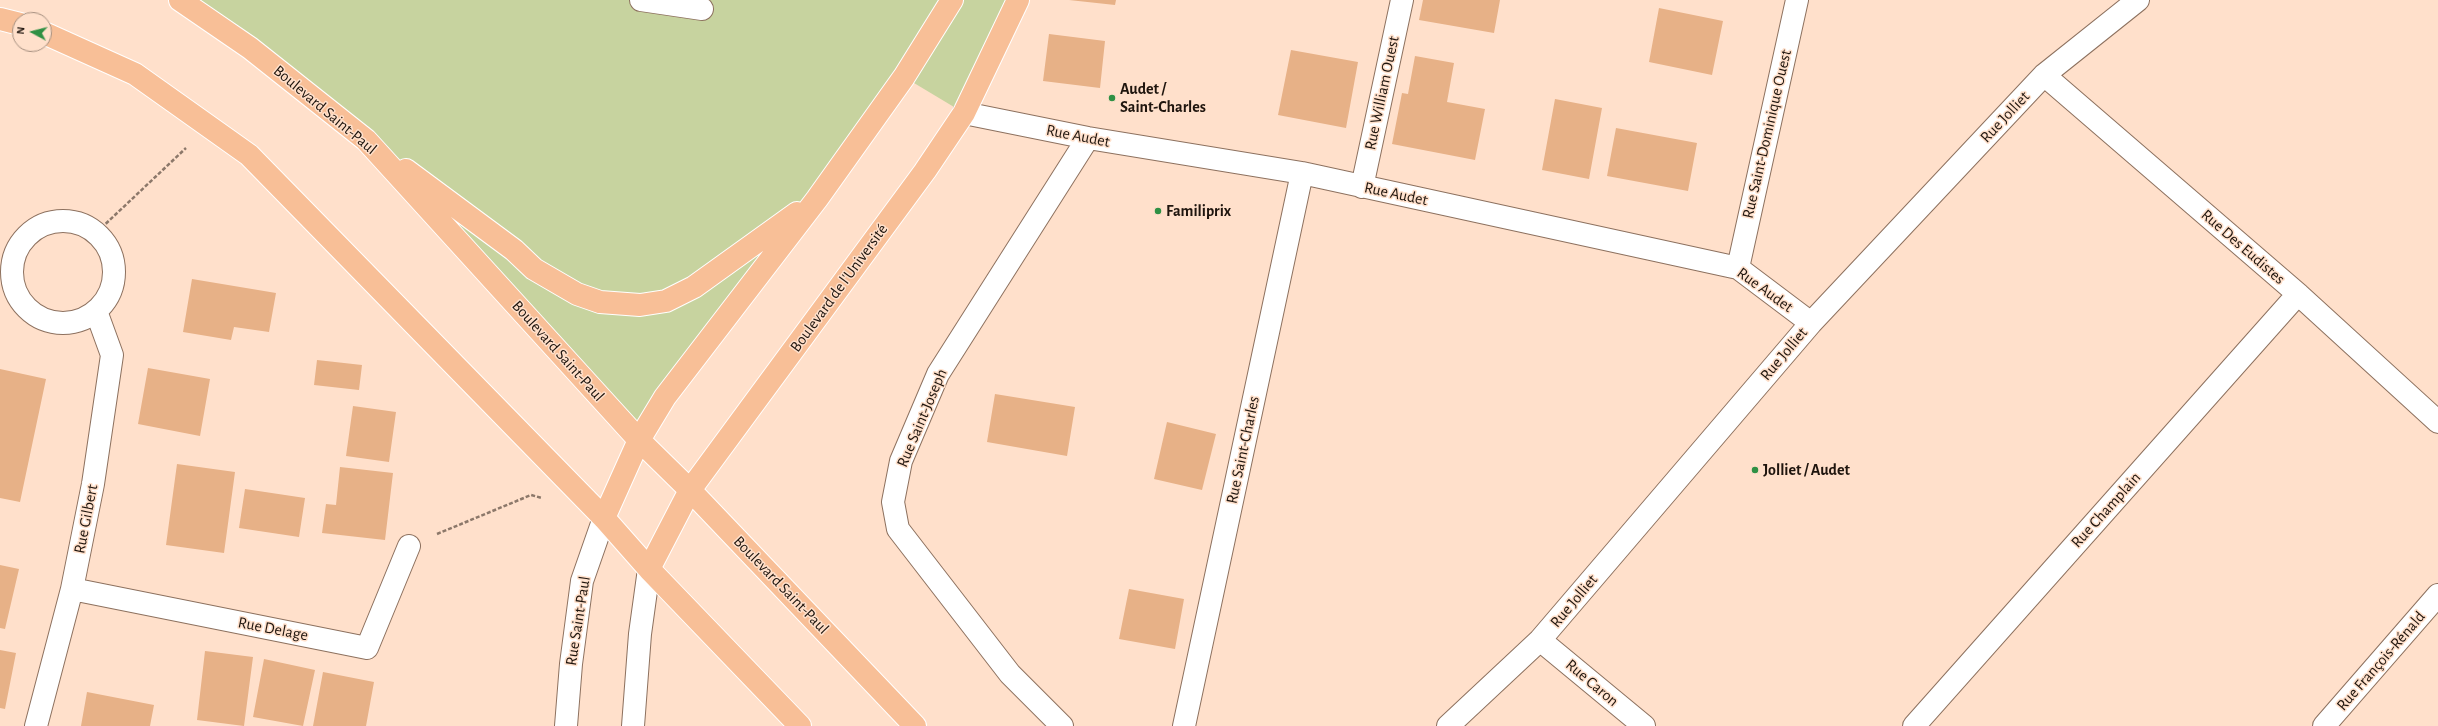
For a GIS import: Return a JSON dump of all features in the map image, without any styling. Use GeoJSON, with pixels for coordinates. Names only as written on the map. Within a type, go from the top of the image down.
{"type":"FeatureCollection","features":[{"type":"Feature","properties":{"kind":"main road","name":"Boulevard Saint-Paul"},"geometry":{"type":"LineString","coordinates":[[180,0],[250,48],[366,140],[639,440],[690,490],[915,726]]}},
{"type":"Feature","properties":{"kind":"main road"},"geometry":{"type":"LineString","coordinates":[[604,518],[639,440],[665,397],[817,199],[904,77],[952,0]]}},
{"type":"Feature","properties":{"kind":"main road","name":"Boulevard de l'Université"},"geometry":{"type":"LineString","coordinates":[[649,569],[690,490],[925,171],[964,113],[1018,0]]}},
{"type":"Feature","properties":{"kind":"main road"},"geometry":{"type":"LineString","coordinates":[[0,19],[12,22]]}},
{"type":"Feature","properties":{"kind":"main road"},"geometry":{"type":"LineString","coordinates":[[52,37],[134,74],[249,155],[604,518],[649,569],[800,726]]}},
{"type":"Feature","properties":{"kind":"main road"},"geometry":{"type":"LineString","coordinates":[[366,140],[514,250],[534,269],[577,294],[600,302],[640,306],[666,301],[694,287],[817,199]]}},
{"type":"Feature","properties":{"kind":"street"},"geometry":{"type":"LineString","coordinates":[[641,0],[702,9]]}},
{"type":"Feature","properties":{"kind":"street","name":"Rue William Ouest"},"geometry":{"type":"LineString","coordinates":[[1362,187],[1402,0]]}},
{"type":"Feature","properties":{"kind":"street","name":"Rue Saint-Dominique Ouest"},"geometry":{"type":"LineString","coordinates":[[1738,268],[1797,0]]}},
{"type":"Feature","properties":{"kind":"street","name":"Rue Jolliet"},"geometry":{"type":"LineString","coordinates":[[1448,726],[1540,640],[1811,323],[2044,75],[2138,0]]}},
{"type":"Feature","properties":{"kind":"street","name":"Rue Des Eudistes"},"geometry":{"type":"LineString","coordinates":[[2044,75],[2298,294],[2438,422]]}},
{"type":"Feature","properties":{"kind":"street","name":"Rue Audet"},"geometry":{"type":"LineString","coordinates":[[964,113],[1088,138],[1302,174],[1738,268],[1811,323]]}},
{"type":"Feature","properties":{"kind":"street","name":"Rue Saint-Joseph"},"geometry":{"type":"LineString","coordinates":[[1062,726],[1010,674],[898,529],[893,502],[901,462],[938,374],[1088,138]]}},
{"type":"Feature","properties":{"kind":"street","name":"Rue Saint-Charles"},"geometry":{"type":"LineString","coordinates":[[1184,726],[1302,174]]}},
{"type":"Feature","properties":{"kind":"street"},"geometry":{"type":"LineString","coordinates":[[66,220],[82,223],[96,232],[108,246],[114,263],[114,281],[108,298],[96,311],[81,320],[64,323],[47,321],[33,313],[22,302],[14,287],[12,271],[15,255],[22,240],[35,229],[49,222],[66,220]]}},
{"type":"Feature","properties":{"kind":"street","name":"Rue Champlain"},"geometry":{"type":"LineString","coordinates":[[1914,726],[2298,294]]}},
{"type":"Feature","properties":{"kind":"street","name":"Rue Gilbert"},"geometry":{"type":"LineString","coordinates":[[36,726],[72,589],[93,484],[112,355],[96,311]]}},
{"type":"Feature","properties":{"kind":"street","name":"Rue Saint-Paul"},"geometry":{"type":"LineString","coordinates":[[566,726],[571,664],[582,581],[604,518]]}},
{"type":"Feature","properties":{"kind":"street","name":"Rue Delage"},"geometry":{"type":"LineString","coordinates":[[72,589],[367,648],[409,546]]}},
{"type":"Feature","properties":{"kind":"street"},"geometry":{"type":"LineString","coordinates":[[633,726],[640,634],[649,569]]}},
{"type":"Feature","properties":{"kind":"street","name":"Rue François-Rénald"},"geometry":{"type":"LineString","coordinates":[[2324,726],[2438,595]]}},
{"type":"Feature","properties":{"kind":"street","name":"Rue Caron"},"geometry":{"type":"LineString","coordinates":[[1540,640],[1644,726]]}},
{"type":"Feature","properties":{"kind":"path"},"geometry":{"type":"LineString","coordinates":[[96,232],[209,126]]}},
{"type":"Feature","properties":{"kind":"path"},"geometry":{"type":"LineString","coordinates":[[409,546],[531,495],[546,500]]}},
{"type":"Feature","properties":{"kind":"green space"},"geometry":{"type":"Polygon","coordinates":[[[180,0],[1018,0],[964,113],[904,77],[639,440],[366,140],[180,0]]]}},
{"type":"Feature","properties":{"kind":"building"},"geometry":{"type":"Polygon","coordinates":[[[1069,0],[1116,0],[1115,5],[1069,0]]]}},
{"type":"Feature","properties":{"kind":"building"},"geometry":{"type":"Polygon","coordinates":[[[1423,0],[1500,0],[1494,33],[1419,20],[1423,0]]]}},
{"type":"Feature","properties":{"kind":"building"},"geometry":{"type":"Polygon","coordinates":[[[1659,8],[1723,21],[1712,75],[1649,62],[1659,8]]]}},
{"type":"Feature","properties":{"kind":"building"},"geometry":{"type":"Polygon","coordinates":[[[1049,34],[1105,41],[1100,88],[1043,81],[1049,34]]]}},
{"type":"Feature","properties":{"kind":"building"},"geometry":{"type":"Polygon","coordinates":[[[1291,50],[1358,62],[1346,128],[1278,115],[1291,50]]]}},
{"type":"Feature","properties":{"kind":"building"},"geometry":{"type":"Polygon","coordinates":[[[1415,56],[1454,63],[1447,102],[1485,109],[1475,160],[1392,144],[1402,93],[1408,94],[1415,56]]]}},
{"type":"Feature","properties":{"kind":"building"},"geometry":{"type":"Polygon","coordinates":[[[1555,99],[1602,108],[1589,179],[1542,170],[1555,99]]]}},
{"type":"Feature","properties":{"kind":"building"},"geometry":{"type":"Polygon","coordinates":[[[1616,128],[1697,143],[1688,191],[1607,176],[1616,128]]]}},
{"type":"Feature","properties":{"kind":"building"},"geometry":{"type":"Polygon","coordinates":[[[192,279],[276,293],[269,332],[234,327],[231,340],[183,332],[192,279]]]}},
{"type":"Feature","properties":{"kind":"building"},"geometry":{"type":"Polygon","coordinates":[[[317,360],[362,365],[359,390],[314,385],[317,360]]]}},
{"type":"Feature","properties":{"kind":"building"},"geometry":{"type":"Polygon","coordinates":[[[148,368],[210,379],[200,436],[138,424],[148,368]]]}},
{"type":"Feature","properties":{"kind":"building"},"geometry":{"type":"Polygon","coordinates":[[[0,369],[46,379],[20,502],[0,498],[0,369]]]}},
{"type":"Feature","properties":{"kind":"building"},"geometry":{"type":"Polygon","coordinates":[[[995,394],[1075,407],[1067,456],[987,442],[995,394]]]}},
{"type":"Feature","properties":{"kind":"building"},"geometry":{"type":"Polygon","coordinates":[[[353,406],[396,412],[389,462],[346,456],[353,406]]]}},
{"type":"Feature","properties":{"kind":"building"},"geometry":{"type":"Polygon","coordinates":[[[1167,422],[1216,434],[1202,490],[1154,479],[1167,422]]]}},
{"type":"Feature","properties":{"kind":"building"},"geometry":{"type":"Polygon","coordinates":[[[177,464],[235,472],[224,553],[166,545],[177,464]]]}},
{"type":"Feature","properties":{"kind":"building"},"geometry":{"type":"Polygon","coordinates":[[[340,467],[393,473],[385,540],[322,533],[326,504],[336,505],[340,467]]]}},
{"type":"Feature","properties":{"kind":"building"},"geometry":{"type":"Polygon","coordinates":[[[245,489],[305,498],[299,537],[239,528],[245,489]]]}},
{"type":"Feature","properties":{"kind":"building"},"geometry":{"type":"Polygon","coordinates":[[[0,565],[19,569],[5,629],[0,628],[0,565]]]}},
{"type":"Feature","properties":{"kind":"building"},"geometry":{"type":"Polygon","coordinates":[[[1129,589],[1184,599],[1175,649],[1119,639],[1129,589]]]}},
{"type":"Feature","properties":{"kind":"building"},"geometry":{"type":"Polygon","coordinates":[[[0,650],[16,653],[5,709],[0,708],[0,650]]]}},
{"type":"Feature","properties":{"kind":"building"},"geometry":{"type":"Polygon","coordinates":[[[205,651],[253,657],[244,726],[197,720],[205,651]]]}},
{"type":"Feature","properties":{"kind":"building"},"geometry":{"type":"Polygon","coordinates":[[[264,659],[315,670],[303,726],[253,717],[264,659]]]}},
{"type":"Feature","properties":{"kind":"building"},"geometry":{"type":"Polygon","coordinates":[[[323,672],[374,682],[366,726],[313,726],[323,672]]]}},
{"type":"Feature","properties":{"kind":"building"},"geometry":{"type":"Polygon","coordinates":[[[87,692],[154,705],[150,726],[81,726],[87,692]]]}},
{"type":"Feature","properties":{"kind":"place","name":"Audet / Saint-Charles"},"geometry":{"type":"Point","coordinates":[1112,98]}},
{"type":"Feature","properties":{"kind":"place","name":"Familiprix"},"geometry":{"type":"Point","coordinates":[1158,211]}},
{"type":"Feature","properties":{"kind":"place","name":"Jolliet / Audet"},"geometry":{"type":"Point","coordinates":[1755,470]}}]}
